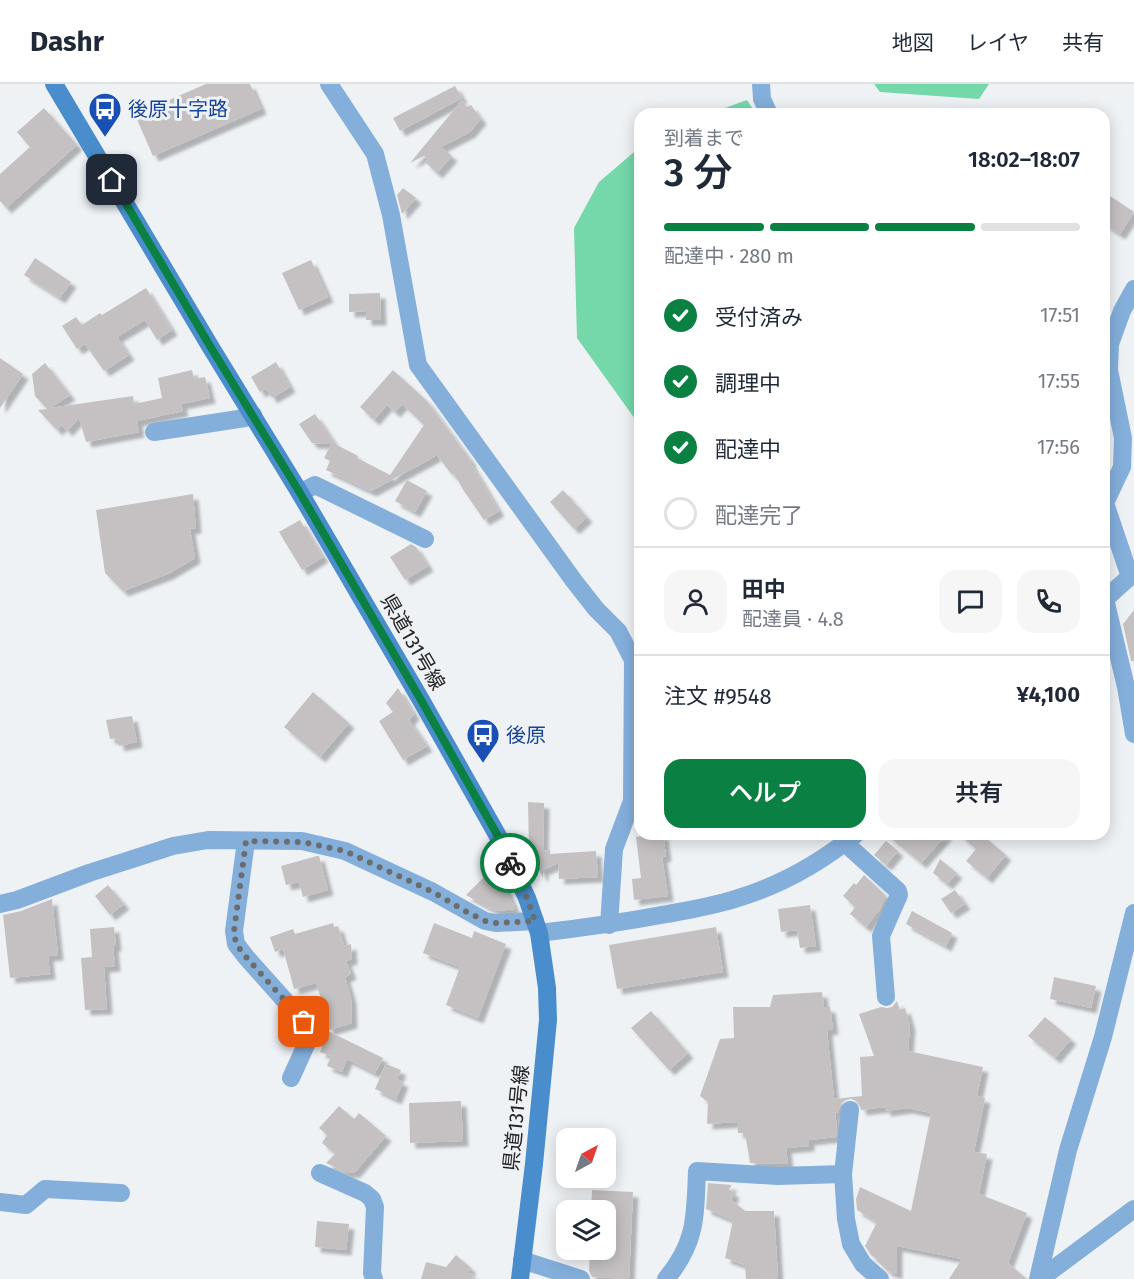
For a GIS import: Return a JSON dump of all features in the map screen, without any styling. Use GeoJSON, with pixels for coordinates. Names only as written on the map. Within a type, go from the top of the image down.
{"type":"FeatureCollection","features":[{"type":"Feature","properties":{"kind":"main road","name":"県道131号線"},"geometry":{"type":"LineString","coordinates":[[54,84],[300,493],[421,700],[499,838],[527,898],[537,927],[547,988],[549,1020],[519,1279]]}},
{"type":"Feature","properties":{"kind":"street"},"geometry":{"type":"LineString","coordinates":[[328,84],[375,154],[391,214],[418,365],[574,581],[596,609],[618,631],[633,660],[632,801],[614,849],[609,925]]}},
{"type":"Feature","properties":{"kind":"street"},"geometry":{"type":"LineString","coordinates":[[761,84],[762,99],[766,108]]}},
{"type":"Feature","properties":{"kind":"street"},"geometry":{"type":"LineString","coordinates":[[1110,344],[1122,311],[1134,289]]}},
{"type":"Feature","properties":{"kind":"street"},"geometry":{"type":"LineString","coordinates":[[1110,375],[1123,438],[1122,466],[1110,491]]}},
{"type":"Feature","properties":{"kind":"street"},"geometry":{"type":"LineString","coordinates":[[154,432],[253,415]]}},
{"type":"Feature","properties":{"kind":"street"},"geometry":{"type":"LineString","coordinates":[[300,493],[315,485],[425,539]]}},
{"type":"Feature","properties":{"kind":"street"},"geometry":{"type":"LineString","coordinates":[[1110,516],[1132,575],[1110,595]]}},
{"type":"Feature","properties":{"kind":"street"},"geometry":{"type":"LineString","coordinates":[[1110,624],[1126,687],[1134,734]]}},
{"type":"Feature","properties":{"kind":"street"},"geometry":{"type":"LineString","coordinates":[[0,904],[173,846],[208,840],[302,842],[355,855],[433,892],[485,921],[537,927],[609,925],[734,900],[795,874],[833,852],[848,840]]}},
{"type":"Feature","properties":{"kind":"street"},"geometry":{"type":"LineString","coordinates":[[853,840],[900,895],[881,936],[886,997]]}},
{"type":"Feature","properties":{"kind":"street"},"geometry":{"type":"LineString","coordinates":[[246,841],[234,931],[236,944],[304,1022],[310,1036],[291,1078]]}},
{"type":"Feature","properties":{"kind":"street"},"geometry":{"type":"LineString","coordinates":[[1039,1279],[1068,1150],[1103,1037],[1134,913]]}},
{"type":"Feature","properties":{"kind":"street"},"geometry":{"type":"LineString","coordinates":[[850,1110],[843,1174],[846,1219],[851,1244],[863,1264],[880,1279]]}},
{"type":"Feature","properties":{"kind":"street"},"geometry":{"type":"LineString","coordinates":[[666,1279],[678,1266],[693,1229],[697,1171],[778,1176],[843,1174]]}},
{"type":"Feature","properties":{"kind":"street"},"geometry":{"type":"LineString","coordinates":[[320,1173],[365,1193],[372,1199],[375,1207],[372,1273],[374,1279]]}},
{"type":"Feature","properties":{"kind":"street"},"geometry":{"type":"LineString","coordinates":[[0,1202],[26,1205],[45,1189],[121,1194]]}},
{"type":"Feature","properties":{"kind":"street"},"geometry":{"type":"LineString","coordinates":[[1039,1279],[1134,1209]]}},
{"type":"Feature","properties":{"kind":"street"},"geometry":{"type":"LineString","coordinates":[[522,1260],[581,1279]]}},
{"type":"Feature","properties":{"kind":"green space"},"geometry":{"type":"Polygon","coordinates":[[[874,84],[989,84],[979,99],[880,92],[874,84]]]}},
{"type":"Feature","properties":{"kind":"green space"},"geometry":{"type":"Polygon","coordinates":[[[747,100],[752,108],[725,108],[747,100]]]}},
{"type":"Feature","properties":{"kind":"green space"},"geometry":{"type":"Polygon","coordinates":[[[634,152],[634,418],[577,338],[574,228],[599,182],[634,152]]]}},
{"type":"Feature","properties":{"kind":"building"},"geometry":{"type":"Polygon","coordinates":[[[206,84],[250,84],[261,109],[153,156],[135,115],[206,84]]]}},
{"type":"Feature","properties":{"kind":"building"},"geometry":{"type":"Polygon","coordinates":[[[455,86],[462,98],[400,131],[393,118],[455,86]]]}},
{"type":"Feature","properties":{"kind":"building"},"geometry":{"type":"Polygon","coordinates":[[[462,100],[467,107],[471,105],[481,119],[470,132],[441,147],[452,156],[437,173],[425,162],[428,159],[424,156],[410,163],[462,100]]]}},
{"type":"Feature","properties":{"kind":"building"},"geometry":{"type":"Polygon","coordinates":[[[44,108],[77,145],[6,208],[0,201],[0,174],[30,147],[17,132],[44,108]]]}},
{"type":"Feature","properties":{"kind":"building"},"geometry":{"type":"Polygon","coordinates":[[[403,188],[416,198],[402,214],[397,195],[403,188]]]}},
{"type":"Feature","properties":{"kind":"building"},"geometry":{"type":"Polygon","coordinates":[[[1110,196],[1134,212],[1120,234],[1110,228],[1110,196]]]}},
{"type":"Feature","properties":{"kind":"building"},"geometry":{"type":"Polygon","coordinates":[[[35,258],[71,282],[60,298],[24,275],[35,258]]]}},
{"type":"Feature","properties":{"kind":"building"},"geometry":{"type":"Polygon","coordinates":[[[311,260],[328,297],[299,310],[282,273],[311,260]]]}},
{"type":"Feature","properties":{"kind":"building"},"geometry":{"type":"Polygon","coordinates":[[[146,288],[172,330],[157,340],[145,320],[117,337],[129,355],[104,371],[85,344],[77,349],[62,326],[76,317],[82,325],[146,288]]]}},
{"type":"Feature","properties":{"kind":"building"},"geometry":{"type":"Polygon","coordinates":[[[380,293],[381,320],[366,320],[366,311],[349,312],[349,294],[380,293]]]}},
{"type":"Feature","properties":{"kind":"building"},"geometry":{"type":"Polygon","coordinates":[[[0,358],[23,374],[0,408],[0,358]]]}},
{"type":"Feature","properties":{"kind":"building"},"geometry":{"type":"Polygon","coordinates":[[[276,362],[290,387],[272,398],[266,389],[260,392],[251,377],[276,362]]]}},
{"type":"Feature","properties":{"kind":"building"},"geometry":{"type":"Polygon","coordinates":[[[45,363],[70,395],[50,408],[133,396],[134,404],[162,398],[158,378],[192,370],[194,379],[205,377],[210,398],[181,404],[183,411],[137,421],[139,432],[86,442],[79,418],[67,431],[62,425],[57,430],[38,410],[47,409],[35,396],[32,374],[45,363]]]}},
{"type":"Feature","properties":{"kind":"building"},"geometry":{"type":"Polygon","coordinates":[[[393,370],[427,401],[471,461],[499,511],[484,520],[454,474],[452,475],[436,454],[371,491],[326,470],[330,461],[324,458],[331,444],[312,443],[299,424],[315,414],[335,444],[390,475],[424,425],[402,404],[395,412],[387,405],[374,420],[360,407],[393,370]]]}},
{"type":"Feature","properties":{"kind":"building"},"geometry":{"type":"Polygon","coordinates":[[[407,480],[427,491],[415,512],[395,501],[407,480]]]}},
{"type":"Feature","properties":{"kind":"building"},"geometry":{"type":"Polygon","coordinates":[[[563,490],[587,517],[574,529],[550,502],[563,490]]]}},
{"type":"Feature","properties":{"kind":"building"},"geometry":{"type":"Polygon","coordinates":[[[193,494],[196,528],[190,529],[195,558],[168,574],[123,591],[105,573],[96,510],[193,494]]]}},
{"type":"Feature","properties":{"kind":"building"},"geometry":{"type":"Polygon","coordinates":[[[300,520],[323,557],[302,570],[279,532],[300,520]]]}},
{"type":"Feature","properties":{"kind":"building"},"geometry":{"type":"Polygon","coordinates":[[[411,544],[416,547],[428,566],[405,580],[390,557],[411,544]]]}},
{"type":"Feature","properties":{"kind":"building"},"geometry":{"type":"Polygon","coordinates":[[[1134,610],[1134,661],[1131,661],[1123,624],[1134,610]]]}},
{"type":"Feature","properties":{"kind":"building"},"geometry":{"type":"Polygon","coordinates":[[[398,688],[414,714],[409,720],[427,746],[403,760],[379,721],[393,712],[386,703],[398,688]]]}},
{"type":"Feature","properties":{"kind":"building"},"geometry":{"type":"Polygon","coordinates":[[[313,692],[349,723],[320,757],[284,727],[313,692]]]}},
{"type":"Feature","properties":{"kind":"building"},"geometry":{"type":"Polygon","coordinates":[[[132,716],[137,742],[119,746],[117,738],[110,739],[106,720],[132,716]]]}},
{"type":"Feature","properties":{"kind":"building"},"geometry":{"type":"Polygon","coordinates":[[[528,802],[544,803],[543,851],[550,850],[550,854],[596,851],[598,877],[559,879],[558,863],[543,870],[543,878],[529,850],[528,802]]]}},
{"type":"Feature","properties":{"kind":"building"},"geometry":{"type":"Polygon","coordinates":[[[636,840],[664,840],[666,856],[662,857],[668,896],[634,900],[632,879],[641,878],[636,840]]]}},
{"type":"Feature","properties":{"kind":"building"},"geometry":{"type":"Polygon","coordinates":[[[893,840],[942,840],[921,863],[893,840]]]}},
{"type":"Feature","properties":{"kind":"building"},"geometry":{"type":"Polygon","coordinates":[[[966,840],[988,840],[1006,855],[987,878],[966,861],[976,849],[966,840]]]}},
{"type":"Feature","properties":{"kind":"building"},"geometry":{"type":"Polygon","coordinates":[[[886,841],[898,851],[886,865],[874,855],[886,841]]]}},
{"type":"Feature","properties":{"kind":"building"},"geometry":{"type":"Polygon","coordinates":[[[319,856],[328,890],[303,897],[299,882],[286,885],[281,866],[319,856]]]}},
{"type":"Feature","properties":{"kind":"building"},"geometry":{"type":"Polygon","coordinates":[[[940,859],[957,873],[947,884],[933,873],[940,859]]]}},
{"type":"Feature","properties":{"kind":"building"},"geometry":{"type":"Polygon","coordinates":[[[495,866],[515,909],[496,911],[466,895],[495,866]]]}},
{"type":"Feature","properties":{"kind":"building"},"geometry":{"type":"Polygon","coordinates":[[[864,875],[886,896],[880,909],[866,927],[850,914],[855,907],[843,896],[864,875]]]}},
{"type":"Feature","properties":{"kind":"building"},"geometry":{"type":"Polygon","coordinates":[[[108,885],[124,904],[110,915],[95,896],[108,885]]]}},
{"type":"Feature","properties":{"kind":"building"},"geometry":{"type":"Polygon","coordinates":[[[955,890],[965,904],[951,913],[941,899],[955,890]]]}},
{"type":"Feature","properties":{"kind":"building"},"geometry":{"type":"Polygon","coordinates":[[[52,899],[58,955],[48,956],[50,974],[10,978],[3,915],[52,899]]]}},
{"type":"Feature","properties":{"kind":"building"},"geometry":{"type":"Polygon","coordinates":[[[810,905],[816,946],[800,948],[797,930],[781,932],[778,909],[810,905]]]}},
{"type":"Feature","properties":{"kind":"building"},"geometry":{"type":"Polygon","coordinates":[[[912,911],[952,933],[946,946],[906,924],[912,911]]]}},
{"type":"Feature","properties":{"kind":"building"},"geometry":{"type":"Polygon","coordinates":[[[333,923],[334,927],[338,926],[344,946],[351,944],[352,959],[346,961],[351,974],[345,977],[351,998],[352,1023],[329,1030],[316,983],[294,989],[283,949],[275,952],[270,937],[293,929],[295,934],[333,923]]]}},
{"type":"Feature","properties":{"kind":"building"},"geometry":{"type":"Polygon","coordinates":[[[434,923],[472,938],[474,931],[506,944],[478,1018],[446,1005],[460,967],[423,953],[434,923]]]}},
{"type":"Feature","properties":{"kind":"building"},"geometry":{"type":"Polygon","coordinates":[[[114,927],[115,966],[104,967],[107,1009],[85,1010],[81,958],[92,957],[90,929],[114,927]]]}},
{"type":"Feature","properties":{"kind":"building"},"geometry":{"type":"Polygon","coordinates":[[[716,927],[723,972],[617,989],[609,945],[716,927]]]}},
{"type":"Feature","properties":{"kind":"building"},"geometry":{"type":"Polygon","coordinates":[[[1054,977],[1096,986],[1091,1008],[1050,999],[1054,977]]]}},
{"type":"Feature","properties":{"kind":"building"},"geometry":{"type":"Polygon","coordinates":[[[822,992],[824,1007],[830,1007],[833,1029],[827,1030],[834,1099],[862,1096],[860,1057],[874,1056],[859,1014],[881,1007],[892,1007],[897,1001],[900,1010],[905,1008],[910,1025],[908,1051],[983,1067],[977,1096],[985,1098],[974,1152],[987,1154],[979,1194],[1027,1213],[1008,1263],[1027,1279],[949,1279],[962,1259],[897,1246],[897,1274],[888,1271],[865,1246],[877,1222],[857,1210],[856,1199],[860,1187],[911,1211],[931,1113],[907,1108],[885,1111],[885,1107],[861,1110],[856,1101],[846,1100],[835,1113],[836,1137],[809,1140],[809,1146],[786,1148],[788,1164],[750,1163],[745,1133],[738,1133],[737,1122],[707,1124],[708,1102],[700,1096],[720,1039],[734,1038],[733,1007],[770,1007],[773,995],[822,992]]]}},
{"type":"Feature","properties":{"kind":"building"},"geometry":{"type":"Polygon","coordinates":[[[651,1011],[688,1053],[669,1070],[631,1028],[651,1011]]]}},
{"type":"Feature","properties":{"kind":"building"},"geometry":{"type":"Polygon","coordinates":[[[1045,1017],[1071,1039],[1055,1058],[1028,1036],[1045,1017]]]}},
{"type":"Feature","properties":{"kind":"building"},"geometry":{"type":"Polygon","coordinates":[[[328,1031],[383,1058],[375,1073],[347,1059],[342,1072],[327,1066],[331,1056],[320,1052],[328,1031]]]}},
{"type":"Feature","properties":{"kind":"building"},"geometry":{"type":"Polygon","coordinates":[[[386,1064],[401,1070],[397,1079],[403,1082],[396,1099],[375,1089],[386,1064]]]}},
{"type":"Feature","properties":{"kind":"building"},"geometry":{"type":"Polygon","coordinates":[[[461,1101],[463,1141],[410,1143],[409,1103],[461,1101]]]}},
{"type":"Feature","properties":{"kind":"building"},"geometry":{"type":"Polygon","coordinates":[[[339,1106],[354,1119],[359,1113],[386,1136],[355,1172],[347,1173],[326,1163],[335,1154],[322,1143],[327,1135],[319,1128],[339,1106]]]}},
{"type":"Feature","properties":{"kind":"building"},"geometry":{"type":"Polygon","coordinates":[[[708,1183],[732,1185],[729,1189],[734,1193],[731,1200],[745,1211],[774,1211],[778,1278],[746,1279],[745,1265],[725,1258],[733,1220],[706,1209],[708,1183]]]}},
{"type":"Feature","properties":{"kind":"building"},"geometry":{"type":"Polygon","coordinates":[[[592,1190],[633,1192],[629,1279],[592,1277],[589,1271],[590,1260],[616,1260],[616,1200],[592,1200],[592,1190]]]}},
{"type":"Feature","properties":{"kind":"building"},"geometry":{"type":"Polygon","coordinates":[[[317,1221],[349,1224],[346,1250],[315,1247],[317,1221]]]}},
{"type":"Feature","properties":{"kind":"building"},"geometry":{"type":"Polygon","coordinates":[[[456,1255],[471,1268],[467,1273],[473,1274],[472,1279],[421,1279],[426,1262],[446,1267],[456,1255]]]}},
{"type":"Feature","properties":{"kind":"way so far"},"geometry":{"type":"LineString","coordinates":[[304,1022],[236,944],[234,931],[246,841],[302,842],[345,851],[433,892],[485,921],[496,923],[535,921],[510,863]]}},
{"type":"Feature","properties":{"kind":"place","name":"後原十字路"},"geometry":{"type":"Point","coordinates":[105,138]}},
{"type":"Feature","properties":{"kind":"place","name":"後原"},"geometry":{"type":"Point","coordinates":[483,764]}},
{"type":"Feature","properties":{"kind":"route"},"geometry":{"type":"LineString","coordinates":[[112,180],[421,700],[499,838],[510,863]]}}]}
